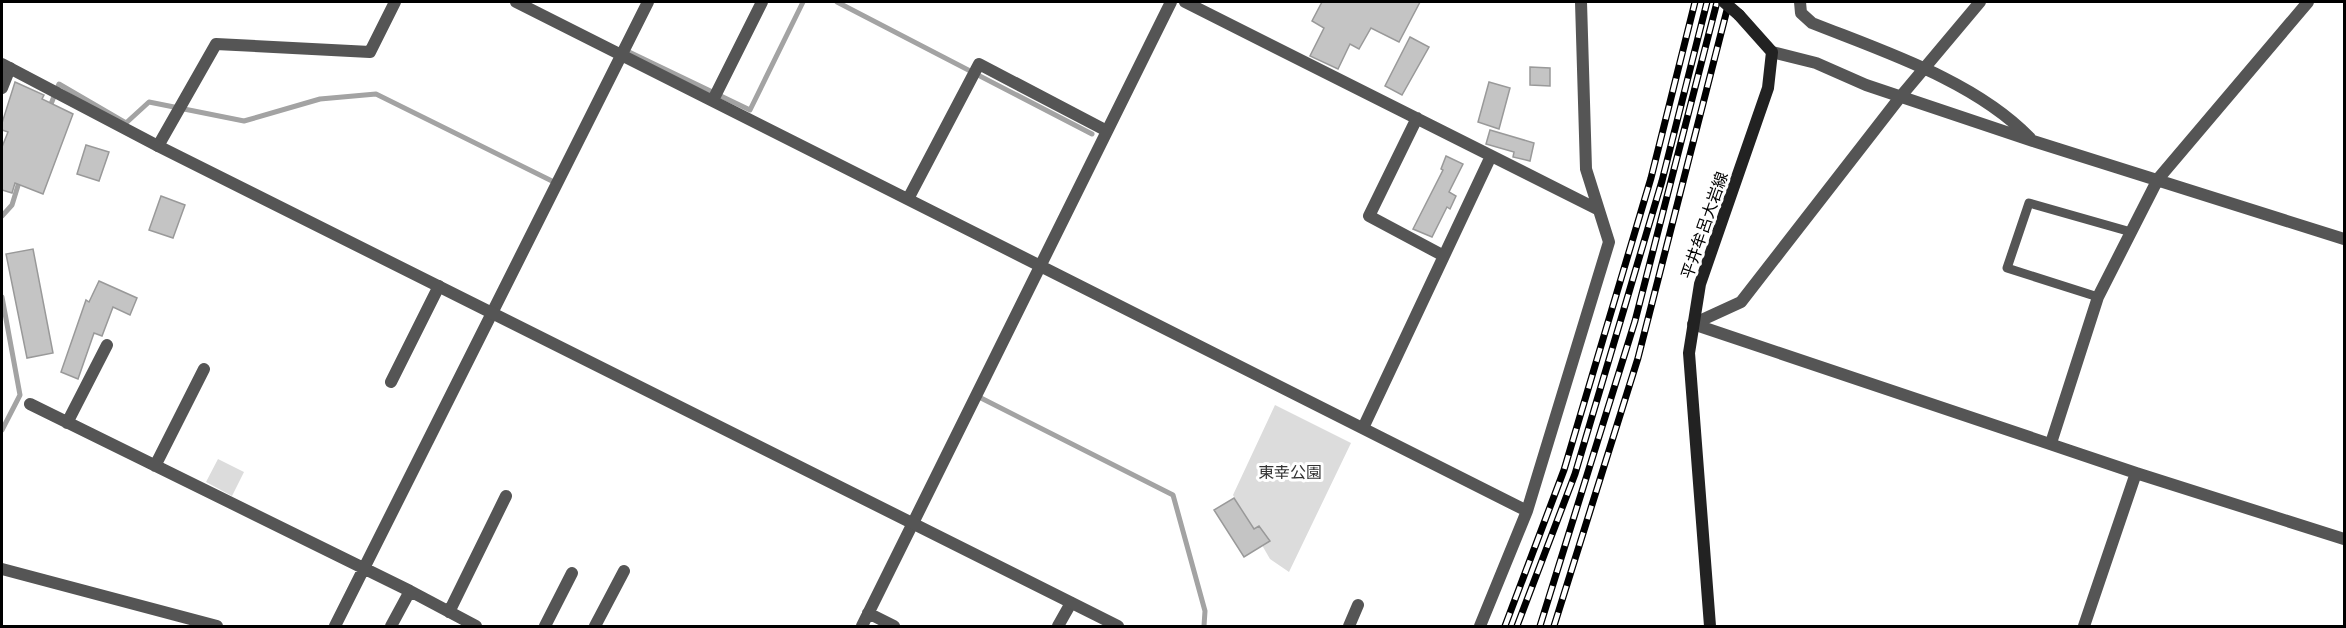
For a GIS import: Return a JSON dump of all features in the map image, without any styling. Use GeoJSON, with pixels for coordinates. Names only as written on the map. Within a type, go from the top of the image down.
{"type":"FeatureCollection","features":[{"type":"Feature","properties":{"kind":"main road"},"geometry":{"type":"LineString","coordinates":[[1724,2],[1739,15],[1772,52]]}},
{"type":"Feature","properties":{"kind":"main road","name":"平井牟呂大岩線"},"geometry":{"type":"LineString","coordinates":[[1710,626],[1689,353],[1700,284],[1768,88],[1772,52]]}},
{"type":"Feature","properties":{"kind":"street"},"geometry":{"type":"LineString","coordinates":[[158,146],[216,44],[370,52],[395,2]]}},
{"type":"Feature","properties":{"kind":"street"},"geometry":{"type":"LineString","coordinates":[[516,2],[531,5],[713,100],[1527,511]]}},
{"type":"Feature","properties":{"kind":"street"},"geometry":{"type":"LineString","coordinates":[[335,627],[648,2]]}},
{"type":"Feature","properties":{"kind":"street"},"geometry":{"type":"LineString","coordinates":[[713,100],[762,2]]}},
{"type":"Feature","properties":{"kind":"street"},"geometry":{"type":"LineString","coordinates":[[862,627],[1171,2]]}},
{"type":"Feature","properties":{"kind":"street"},"geometry":{"type":"LineString","coordinates":[[1185,2],[1597,209]]}},
{"type":"Feature","properties":{"kind":"street"},"geometry":{"type":"LineString","coordinates":[[1480,627],[1527,511],[1609,242],[1586,170],[1581,2]]}},
{"type":"Feature","properties":{"kind":"street"},"geometry":{"type":"LineString","coordinates":[[1800,2],[1801,13],[1812,23],[1924,68],[2010,117],[2033,141]]}},
{"type":"Feature","properties":{"kind":"street"},"geometry":{"type":"LineString","coordinates":[[1693,324],[1741,302],[1901,96],[1980,2]]}},
{"type":"Feature","properties":{"kind":"street"},"geometry":{"type":"LineString","coordinates":[[2051,443],[2098,297],[2158,179],[2308,2]]}},
{"type":"Feature","properties":{"kind":"street"},"geometry":{"type":"LineString","coordinates":[[1772,52],[1816,63],[1901,96],[2033,141],[2344,239]]}},
{"type":"Feature","properties":{"kind":"street"},"geometry":{"type":"LineString","coordinates":[[908,199],[979,64],[1107,131]]}},
{"type":"Feature","properties":{"kind":"street"},"geometry":{"type":"LineString","coordinates":[[2,88],[6,66],[158,146],[1118,627]]}},
{"type":"Feature","properties":{"kind":"street"},"geometry":{"type":"LineString","coordinates":[[1417,118],[1369,216],[1444,256]]}},
{"type":"Feature","properties":{"kind":"street"},"geometry":{"type":"LineString","coordinates":[[1364,428],[1491,156]]}},
{"type":"Feature","properties":{"kind":"street"},"geometry":{"type":"LineString","coordinates":[[391,382],[439,286]]}},
{"type":"Feature","properties":{"kind":"street"},"geometry":{"type":"LineString","coordinates":[[1693,324],[2136,473],[2344,539]]}},
{"type":"Feature","properties":{"kind":"street"},"geometry":{"type":"LineString","coordinates":[[67,423],[107,345]]}},
{"type":"Feature","properties":{"kind":"street"},"geometry":{"type":"LineString","coordinates":[[155,466],[204,369]]}},
{"type":"Feature","properties":{"kind":"street"},"geometry":{"type":"LineString","coordinates":[[30,404],[410,591],[476,627]]}},
{"type":"Feature","properties":{"kind":"street"},"geometry":{"type":"LineString","coordinates":[[2084,627],[2136,473]]}},
{"type":"Feature","properties":{"kind":"street"},"geometry":{"type":"LineString","coordinates":[[449,612],[506,496]]}},
{"type":"Feature","properties":{"kind":"street"},"geometry":{"type":"LineString","coordinates":[[2,569],[217,627]]}},
{"type":"Feature","properties":{"kind":"street"},"geometry":{"type":"LineString","coordinates":[[595,627],[624,572]]}},
{"type":"Feature","properties":{"kind":"street"},"geometry":{"type":"LineString","coordinates":[[544,627],[572,573]]}},
{"type":"Feature","properties":{"kind":"street"},"geometry":{"type":"LineString","coordinates":[[391,627],[410,591]]}},
{"type":"Feature","properties":{"kind":"street"},"geometry":{"type":"LineString","coordinates":[[1058,627],[1071,603]]}},
{"type":"Feature","properties":{"kind":"street"},"geometry":{"type":"LineString","coordinates":[[1349,627],[1358,605]]}},
{"type":"Feature","properties":{"kind":"street"},"geometry":{"type":"LineString","coordinates":[[868,613],[894,627]]}},
{"type":"Feature","properties":{"kind":"lane"},"geometry":{"type":"LineString","coordinates":[[2098,297],[2007,268],[2029,203],[2131,232]]}},
{"type":"Feature","properties":{"kind":"green space","name":"東幸公園"},"geometry":{"type":"Polygon","coordinates":[[[1275,405],[1351,443],[1289,572],[1270,559],[1233,495],[1275,405]]]}},
{"type":"Feature","properties":{"kind":"green space"},"geometry":{"type":"Polygon","coordinates":[[[218,459],[244,472],[232,496],[206,482],[218,459]]]}},
{"type":"Feature","properties":{"kind":"building"},"geometry":{"type":"Polygon","coordinates":[[[1322,2],[1420,2],[1399,42],[1371,28],[1359,49],[1350,44],[1338,69],[1310,56],[1324,28],[1312,21],[1322,2]]]}},
{"type":"Feature","properties":{"kind":"building"},"geometry":{"type":"Polygon","coordinates":[[[1410,37],[1429,47],[1402,95],[1385,86],[1410,37]]]}},
{"type":"Feature","properties":{"kind":"building"},"geometry":{"type":"Polygon","coordinates":[[[1530,67],[1550,68],[1550,86],[1530,85],[1530,67]]]}},
{"type":"Feature","properties":{"kind":"building"},"geometry":{"type":"Polygon","coordinates":[[[15,82],[44,95],[42,99],[73,114],[43,194],[15,183],[12,193],[2,190],[2,147],[8,132],[2,130],[2,123],[15,82]]]}},
{"type":"Feature","properties":{"kind":"building"},"geometry":{"type":"Polygon","coordinates":[[[1489,82],[1510,88],[1499,129],[1478,122],[1489,82]]]}},
{"type":"Feature","properties":{"kind":"building"},"geometry":{"type":"Polygon","coordinates":[[[1490,130],[1534,143],[1530,161],[1513,157],[1514,152],[1486,144],[1490,130]]]}},
{"type":"Feature","properties":{"kind":"building"},"geometry":{"type":"Polygon","coordinates":[[[86,145],[109,152],[99,181],[77,174],[86,145]]]}},
{"type":"Feature","properties":{"kind":"building"},"geometry":{"type":"Polygon","coordinates":[[[1446,156],[1463,164],[1449,192],[1456,196],[1450,209],[1447,207],[1432,237],[1413,229],[1443,170],[1441,169],[1446,156]]]}},
{"type":"Feature","properties":{"kind":"building"},"geometry":{"type":"Polygon","coordinates":[[[161,196],[185,205],[173,238],[149,230],[161,196]]]}},
{"type":"Feature","properties":{"kind":"building"},"geometry":{"type":"Polygon","coordinates":[[[33,249],[53,353],[27,358],[6,254],[33,249]]]}},
{"type":"Feature","properties":{"kind":"building"},"geometry":{"type":"Polygon","coordinates":[[[99,281],[137,298],[130,315],[113,307],[102,336],[94,333],[78,379],[61,372],[86,300],[89,302],[99,281]]]}},
{"type":"Feature","properties":{"kind":"building"},"geometry":{"type":"Polygon","coordinates":[[[1234,498],[1254,529],[1259,526],[1270,541],[1244,557],[1214,510],[1234,498]]]}},
{"type":"Feature","properties":{"kind":"waterway"},"geometry":{"type":"LineString","coordinates":[[626,57],[629,52],[750,110],[803,2]]}},
{"type":"Feature","properties":{"kind":"waterway"},"geometry":{"type":"LineString","coordinates":[[837,2],[1092,134]]}},
{"type":"Feature","properties":{"kind":"waterway"},"geometry":{"type":"LineString","coordinates":[[49,109],[59,84],[126,123],[149,102],[244,121],[320,99],[376,94],[556,183]]}},
{"type":"Feature","properties":{"kind":"waterway"},"geometry":{"type":"LineString","coordinates":[[2,216],[12,205],[20,179]]}},
{"type":"Feature","properties":{"kind":"waterway"},"geometry":{"type":"LineString","coordinates":[[2,297],[20,395],[2,430]]}},
{"type":"Feature","properties":{"kind":"waterway"},"geometry":{"type":"LineString","coordinates":[[977,396],[1173,495],[1205,611],[1204,626]]}},
{"type":"Feature","properties":{"kind":"railway"},"geometry":{"type":"LineString","coordinates":[[1505,626],[1564,470],[1651,178],[1695,2]]}},
{"type":"Feature","properties":{"kind":"railway"},"geometry":{"type":"LineString","coordinates":[[1517,626],[1575,474],[1662,181],[1707,2]]}},
{"type":"Feature","properties":{"kind":"railway"},"geometry":{"type":"LineString","coordinates":[[1540,626],[1635,321],[1717,2]]}},
{"type":"Feature","properties":{"kind":"railway"},"geometry":{"type":"LineString","coordinates":[[1554,626],[1638,358],[1729,2]]}}]}
